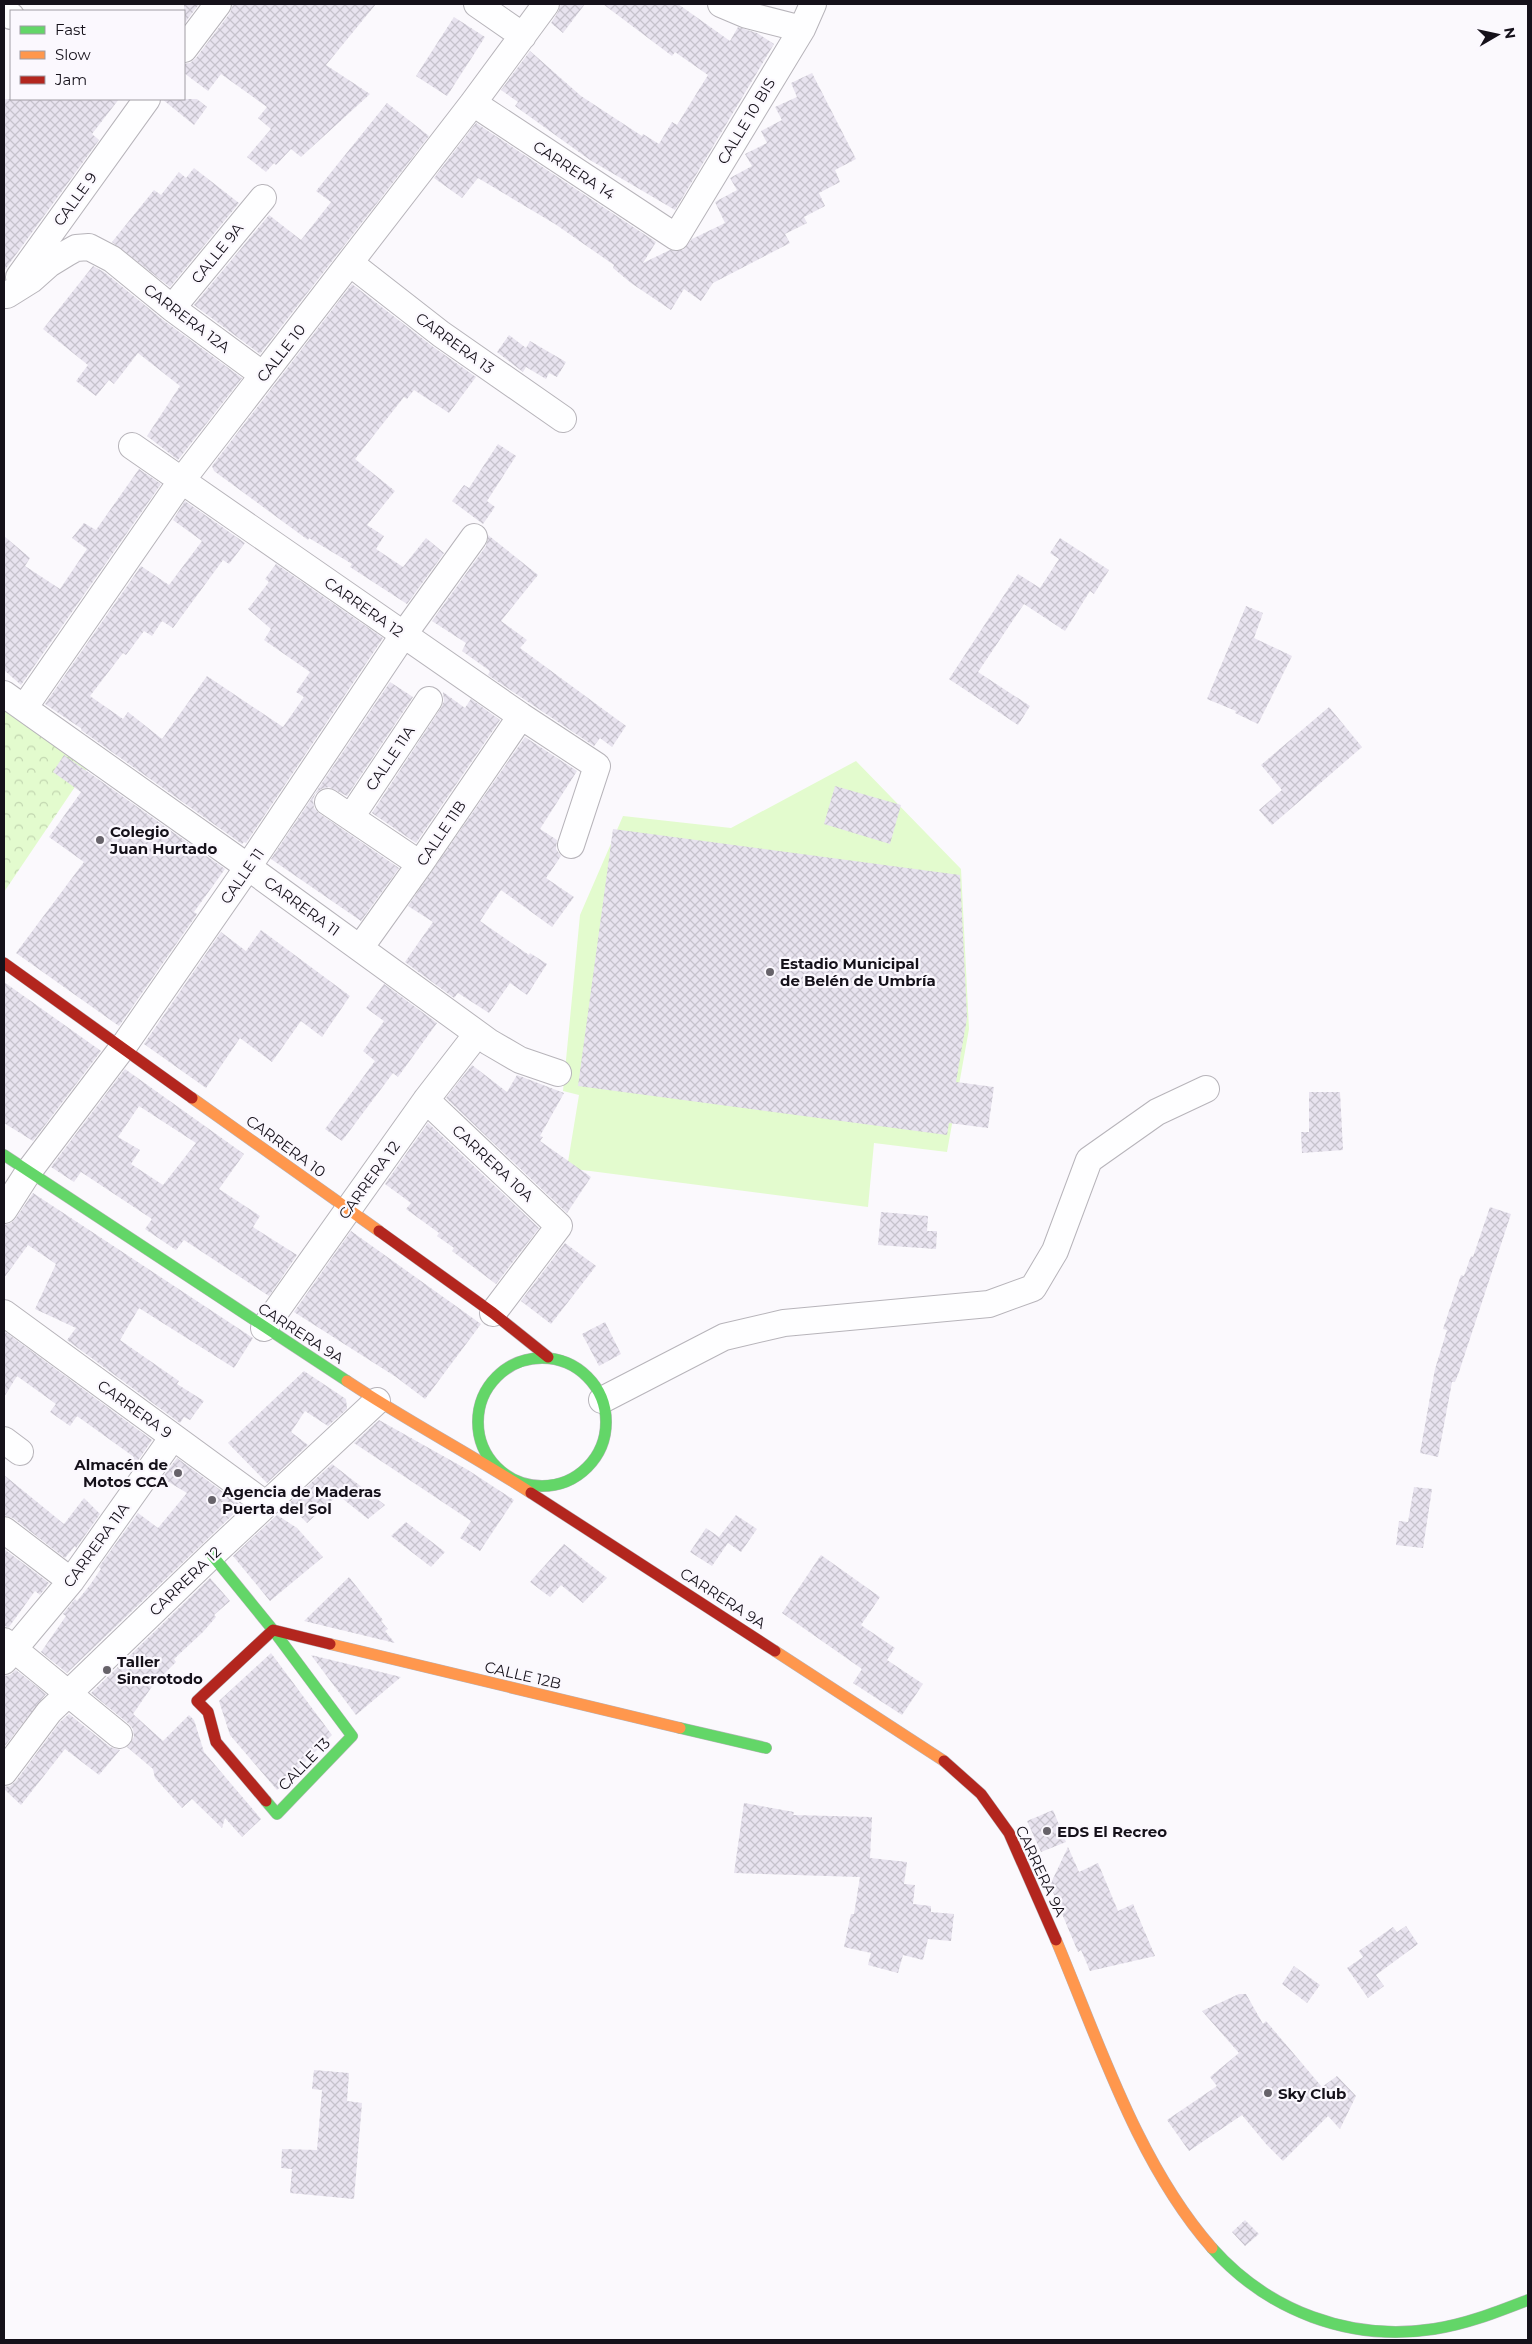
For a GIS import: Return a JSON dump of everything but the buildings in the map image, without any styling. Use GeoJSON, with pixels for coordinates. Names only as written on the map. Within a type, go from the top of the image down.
{"type":"FeatureCollection","features":[{"type":"Feature","properties":{"kind":"main road","name":"CARRERA 10"},"geometry":{"type":"LineString","coordinates":[[4,963],[493,1313],[548,1357]]}},
{"type":"Feature","properties":{"kind":"main road","name":"CARRERA 9A"},"geometry":{"type":"LineString","coordinates":[[4,1155],[264,1328],[378,1401],[503,1474],[945,1762],[981,1794],[1009,1833],[1129,2115],[1172,2196],[1207,2244],[1266,2297],[1312,2320],[1362,2330],[1394,2332],[1420,2331],[1492,2315],[1528,2300]]}},
{"type":"Feature","properties":{"kind":"main road"},"geometry":{"type":"LineString","coordinates":[[548,1357],[566,1362],[581,1371],[594,1384],[602,1400],[606,1422],[603,1444],[592,1463],[577,1481],[539,1487],[520,1483],[503,1474],[488,1458],[480,1440],[477,1419],[482,1398],[492,1380],[508,1367],[527,1359],[548,1357]]}},
{"type":"Feature","properties":{"kind":"main road"},"geometry":{"type":"LineString","coordinates":[[583,1511],[586,1528]]}},
{"type":"Feature","properties":{"kind":"main road"},"geometry":{"type":"LineString","coordinates":[[212,1555],[273,1630]]}},
{"type":"Feature","properties":{"kind":"main road","name":"CALLE 13"},"geometry":{"type":"LineString","coordinates":[[273,1630],[352,1736],[277,1814],[216,1742],[208,1712],[197,1701],[273,1630]]}},
{"type":"Feature","properties":{"kind":"main road","name":"CALLE 12B"},"geometry":{"type":"LineString","coordinates":[[273,1630],[766,1748]]}},
{"type":"Feature","properties":{"kind":"street"},"geometry":{"type":"LineString","coordinates":[[185,49],[218,4]]}},
{"type":"Feature","properties":{"kind":"street"},"geometry":{"type":"LineString","coordinates":[[477,4],[523,36]]}},
{"type":"Feature","properties":{"kind":"street","name":"CALLE 10"},"geometry":{"type":"LineString","coordinates":[[14,701],[473,103],[546,4]]}},
{"type":"Feature","properties":{"kind":"street"},"geometry":{"type":"LineString","coordinates":[[721,4],[747,15],[802,29]]}},
{"type":"Feature","properties":{"kind":"street","name":"CALLE 10 BIS"},"geometry":{"type":"LineString","coordinates":[[676,236],[802,29],[813,4]]}},
{"type":"Feature","properties":{"kind":"street","name":"CALLE 9"},"geometry":{"type":"LineString","coordinates":[[5,296],[146,100]]}},
{"type":"Feature","properties":{"kind":"street","name":"CARRERA 14"},"geometry":{"type":"LineString","coordinates":[[473,103],[676,236]]}},
{"type":"Feature","properties":{"kind":"street","name":"CALLE 9A"},"geometry":{"type":"LineString","coordinates":[[172,308],[263,198]]}},
{"type":"Feature","properties":{"kind":"street","name":"CARRERA 12A"},"geometry":{"type":"LineString","coordinates":[[5,296],[31,280],[49,264],[76,248],[89,247],[112,259],[172,308],[263,375]]}},
{"type":"Feature","properties":{"kind":"street","name":"CARRERA 13"},"geometry":{"type":"LineString","coordinates":[[350,263],[441,334],[563,419]]}},
{"type":"Feature","properties":{"kind":"street","name":"CARRERA 12"},"geometry":{"type":"LineString","coordinates":[[132,446],[596,766],[571,845]]}},
{"type":"Feature","properties":{"kind":"street","name":"CALLE 11"},"geometry":{"type":"LineString","coordinates":[[4,1210],[29,1171],[123,1047],[248,867],[404,634],[474,537]]}},
{"type":"Feature","properties":{"kind":"street","name":"CALLE 11A"},"geometry":{"type":"LineString","coordinates":[[350,817],[428,700]]}},
{"type":"Feature","properties":{"kind":"street","name":"CARRERA 11"},"geometry":{"type":"LineString","coordinates":[[14,701],[248,867],[477,1034],[520,1060],[558,1073]]}},
{"type":"Feature","properties":{"kind":"street","name":"CALLE 11B"},"geometry":{"type":"LineString","coordinates":[[360,948],[521,716]]}},
{"type":"Feature","properties":{"kind":"street"},"geometry":{"type":"LineString","coordinates":[[328,802],[420,864]]}},
{"type":"Feature","properties":{"kind":"street","name":"CARRERA 12"},"geometry":{"type":"LineString","coordinates":[[264,1328],[426,1100],[477,1034]]}},
{"type":"Feature","properties":{"kind":"street"},"geometry":{"type":"LineString","coordinates":[[602,1400],[724,1337],[784,1323],[989,1304],[1033,1288],[1055,1251],[1089,1160],[1157,1112],[1206,1089]]}},
{"type":"Feature","properties":{"kind":"street","name":"CARRERA 10A"},"geometry":{"type":"LineString","coordinates":[[426,1100],[559,1226],[493,1313]]}},
{"type":"Feature","properties":{"kind":"street","name":"CARRERA 9"},"geometry":{"type":"LineString","coordinates":[[4,1313],[265,1504]]}},
{"type":"Feature","properties":{"kind":"street","name":"CARRERA 12"},"geometry":{"type":"LineString","coordinates":[[4,1772],[49,1712],[265,1504],[378,1401]]}},
{"type":"Feature","properties":{"kind":"street","name":"CARRERA 11A"},"geometry":{"type":"LineString","coordinates":[[7,1650],[70,1581],[173,1437]]}},
{"type":"Feature","properties":{"kind":"street"},"geometry":{"type":"LineString","coordinates":[[4,1530],[70,1581]]}},
{"type":"Feature","properties":{"kind":"street"},"geometry":{"type":"LineString","coordinates":[[7,1650],[68,1694],[119,1735]]}},
{"type":"Feature","properties":{"kind":"green space"},"geometry":{"type":"Polygon","coordinates":[[[4,708],[89,766],[4,892],[4,708]]]}},
{"type":"Feature","properties":{"kind":"green space","name":"Estadio Municipal de Belén de Umbría"},"geometry":{"type":"Polygon","coordinates":[[[856,761],[961,869],[969,1029],[947,1152],[874,1143],[868,1207],[567,1168],[579,1095],[563,1091],[580,915],[623,816],[731,828],[856,761]]]}},
{"type":"Feature","properties":{"kind":"traffic: fast"},"geometry":{"type":"LineString","coordinates":[[4,1155],[347,1381]]}},
{"type":"Feature","properties":{"kind":"traffic: fast"},"geometry":{"type":"LineString","coordinates":[[542,1358],[555,1359],[567,1363],[587,1377],[601,1397],[605,1409],[606,1422],[605,1435],[601,1447],[587,1467],[567,1481],[555,1485],[542,1486],[529,1485],[517,1481],[497,1467],[483,1447],[479,1435],[478,1422],[479,1409],[483,1397],[497,1377],[517,1363],[529,1359],[542,1358]]}},
{"type":"Feature","properties":{"kind":"traffic: fast"},"geometry":{"type":"LineString","coordinates":[[212,1555],[273,1630],[352,1736],[277,1814],[266,1801]]}},
{"type":"Feature","properties":{"kind":"traffic: fast"},"geometry":{"type":"LineString","coordinates":[[680,1728],[766,1748]]}},
{"type":"Feature","properties":{"kind":"traffic: fast"},"geometry":{"type":"LineString","coordinates":[[1212,2248],[1234,2270],[1258,2289],[1285,2305],[1312,2317],[1342,2326],[1372,2331],[1403,2332],[1446,2327],[1482,2317],[1528,2300]]}},
{"type":"Feature","properties":{"kind":"traffic: slow"},"geometry":{"type":"LineString","coordinates":[[192,1098],[379,1231]]}},
{"type":"Feature","properties":{"kind":"traffic: slow"},"geometry":{"type":"LineString","coordinates":[[347,1381],[531,1493]]}},
{"type":"Feature","properties":{"kind":"traffic: slow"},"geometry":{"type":"LineString","coordinates":[[330,1644],[680,1728]]}},
{"type":"Feature","properties":{"kind":"traffic: slow"},"geometry":{"type":"LineString","coordinates":[[775,1651],[944,1761]]}},
{"type":"Feature","properties":{"kind":"traffic: slow"},"geometry":{"type":"LineString","coordinates":[[1056,1940],[1122,2101],[1141,2141],[1162,2179],[1186,2215],[1212,2248]]}},
{"type":"Feature","properties":{"kind":"traffic: jam"},"geometry":{"type":"LineString","coordinates":[[4,963],[192,1098]]}},
{"type":"Feature","properties":{"kind":"traffic: jam"},"geometry":{"type":"LineString","coordinates":[[379,1231],[493,1313],[548,1357]]}},
{"type":"Feature","properties":{"kind":"traffic: jam"},"geometry":{"type":"LineString","coordinates":[[531,1493],[775,1651]]}},
{"type":"Feature","properties":{"kind":"traffic: jam"},"geometry":{"type":"LineString","coordinates":[[266,1801],[216,1742],[208,1712],[197,1701],[273,1630],[330,1644]]}},
{"type":"Feature","properties":{"kind":"traffic: jam"},"geometry":{"type":"LineString","coordinates":[[944,1761],[981,1794],[1009,1833],[1056,1940]]}},
{"type":"Feature","properties":{"kind":"place","name":"Colegio Juan Hurtado"},"geometry":{"type":"Point","coordinates":[100,840]}},
{"type":"Feature","properties":{"kind":"place","name":"Estadio Municipal de Belén de Umbría"},"geometry":{"type":"Point","coordinates":[770,972]}},
{"type":"Feature","properties":{"kind":"place","name":"Almacén de Motos CCA"},"geometry":{"type":"Point","coordinates":[178,1473]}},
{"type":"Feature","properties":{"kind":"place","name":"Agencia de Maderas Puerta del Sol"},"geometry":{"type":"Point","coordinates":[212,1500]}},
{"type":"Feature","properties":{"kind":"place","name":"Taller Sincrotodo"},"geometry":{"type":"Point","coordinates":[107,1670]}},
{"type":"Feature","properties":{"kind":"place","name":"EDS El Recreo"},"geometry":{"type":"Point","coordinates":[1047,1831]}},
{"type":"Feature","properties":{"kind":"place","name":"Sky Club"},"geometry":{"type":"Point","coordinates":[1268,2093]}}]}
